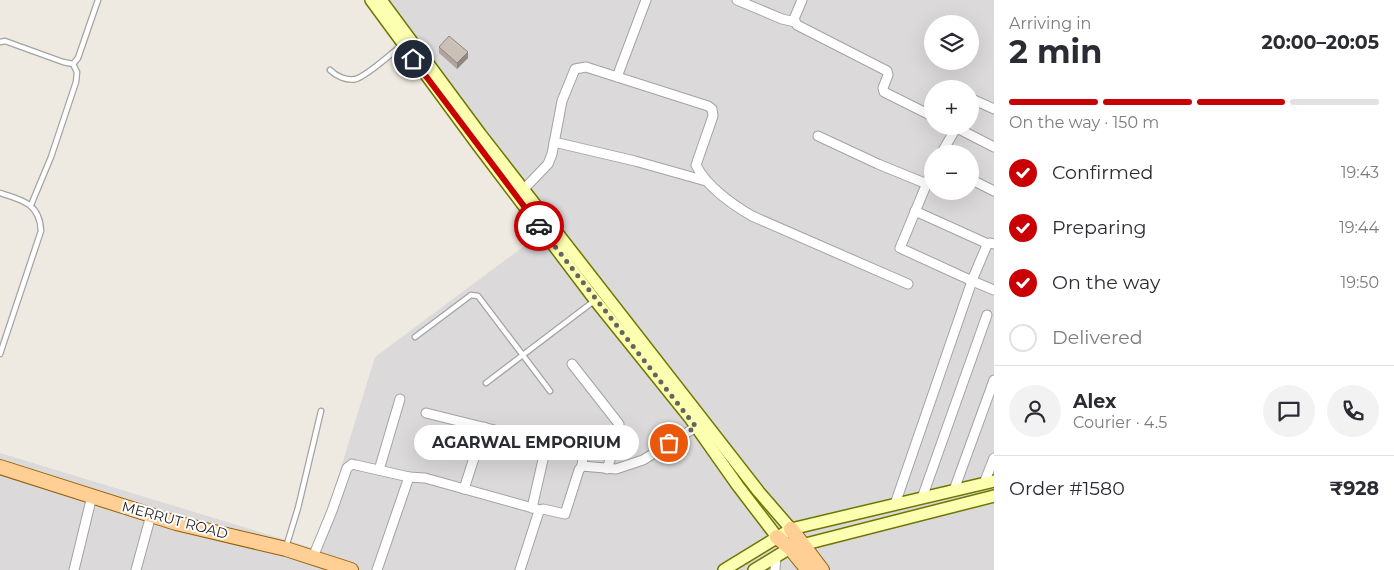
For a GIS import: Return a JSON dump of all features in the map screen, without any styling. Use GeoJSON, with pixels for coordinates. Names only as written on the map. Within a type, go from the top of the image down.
{"type":"FeatureCollection","features":[{"type":"Feature","properties":{"kind":"main road","name":"MERRUT ROAD"},"geometry":{"type":"LineString","coordinates":[[0,467],[176,523],[286,549],[313,557],[328,566],[351,570]]}},
{"type":"Feature","properties":{"kind":"main road"},"geometry":{"type":"LineString","coordinates":[[791,529],[822,570]]}},
{"type":"Feature","properties":{"kind":"main road"},"geometry":{"type":"LineString","coordinates":[[777,537],[790,548],[808,570]]}},
{"type":"Feature","properties":{"kind":"street"},"geometry":{"type":"LineString","coordinates":[[371,0],[595,300],[696,427],[777,537]]}},
{"type":"Feature","properties":{"kind":"street"},"geometry":{"type":"LineString","coordinates":[[381,0],[524,189],[759,492],[791,529]]}},
{"type":"Feature","properties":{"kind":"street"},"geometry":{"type":"LineString","coordinates":[[617,77],[646,0]]}},
{"type":"Feature","properties":{"kind":"street"},"geometry":{"type":"LineString","coordinates":[[795,22],[795,16],[802,0]]}},
{"type":"Feature","properties":{"kind":"street"},"geometry":{"type":"LineString","coordinates":[[741,1],[782,19],[795,22],[797,25],[887,71],[888,76],[883,88],[884,92],[924,112]]}},
{"type":"Feature","properties":{"kind":"street"},"geometry":{"type":"LineString","coordinates":[[524,189],[548,164],[562,101],[575,69],[586,67],[712,108],[713,116],[696,162],[697,168],[728,200],[752,216],[908,284]]}},
{"type":"Feature","properties":{"kind":"street"},"geometry":{"type":"LineString","coordinates":[[979,102],[994,109]]}},
{"type":"Feature","properties":{"kind":"street"},"geometry":{"type":"LineString","coordinates":[[971,135],[994,147]]}},
{"type":"Feature","properties":{"kind":"street"},"geometry":{"type":"LineString","coordinates":[[818,136],[924,183]]}},
{"type":"Feature","properties":{"kind":"street"},"geometry":{"type":"LineString","coordinates":[[554,142],[635,161],[709,182]]}},
{"type":"Feature","properties":{"kind":"street"},"geometry":{"type":"LineString","coordinates":[[979,184],[994,191]]}},
{"type":"Feature","properties":{"kind":"street"},"geometry":{"type":"LineString","coordinates":[[924,191],[900,248],[994,290]]}},
{"type":"Feature","properties":{"kind":"street"},"geometry":{"type":"LineString","coordinates":[[895,504],[971,280],[991,244],[915,211]]}},
{"type":"Feature","properties":{"kind":"street"},"geometry":{"type":"LineString","coordinates":[[922,498],[987,315]]}},
{"type":"Feature","properties":{"kind":"street"},"geometry":{"type":"LineString","coordinates":[[572,364],[619,424],[619,432],[607,469]]}},
{"type":"Feature","properties":{"kind":"street"},"geometry":{"type":"LineString","coordinates":[[954,490],[994,380]]}},
{"type":"Feature","properties":{"kind":"street"},"geometry":{"type":"LineString","coordinates":[[379,470],[400,399]]}},
{"type":"Feature","properties":{"kind":"street"},"geometry":{"type":"LineString","coordinates":[[313,557],[347,468],[352,464],[409,477],[425,478],[536,509],[564,514],[582,466],[583,456],[579,451],[426,413]]}},
{"type":"Feature","properties":{"kind":"street"},"geometry":{"type":"LineString","coordinates":[[464,489],[484,427]]}},
{"type":"Feature","properties":{"kind":"street"},"geometry":{"type":"LineString","coordinates":[[582,466],[607,469],[643,460],[696,427]]}},
{"type":"Feature","properties":{"kind":"street"},"geometry":{"type":"LineString","coordinates":[[520,570],[536,509],[547,442]]}},
{"type":"Feature","properties":{"kind":"street"},"geometry":{"type":"LineString","coordinates":[[724,570],[791,529],[989,482],[994,458]]}},
{"type":"Feature","properties":{"kind":"street"},"geometry":{"type":"LineString","coordinates":[[377,570],[409,477]]}},
{"type":"Feature","properties":{"kind":"street"},"geometry":{"type":"LineString","coordinates":[[74,570],[92,496]]}},
{"type":"Feature","properties":{"kind":"street"},"geometry":{"type":"LineString","coordinates":[[754,570],[790,548],[994,496]]}},
{"type":"Feature","properties":{"kind":"street"},"geometry":{"type":"LineString","coordinates":[[136,570],[151,515]]}},
{"type":"Feature","properties":{"kind":"street"},"geometry":{"type":"LineString","coordinates":[[775,570],[776,556]]}},
{"type":"Feature","properties":{"kind":"lane"},"geometry":{"type":"LineString","coordinates":[[73,64],[78,58],[98,0]]}},
{"type":"Feature","properties":{"kind":"lane"},"geometry":{"type":"LineString","coordinates":[[0,42],[5,41],[73,64]]}},
{"type":"Feature","properties":{"kind":"lane"},"geometry":{"type":"LineString","coordinates":[[330,70],[345,79],[355,79],[403,45]]}},
{"type":"Feature","properties":{"kind":"lane"},"geometry":{"type":"LineString","coordinates":[[31,205],[51,157],[76,82],[77,72],[73,64]]}},
{"type":"Feature","properties":{"kind":"lane"},"geometry":{"type":"LineString","coordinates":[[0,193],[31,205],[40,217],[41,231],[0,354]]}},
{"type":"Feature","properties":{"kind":"lane"},"geometry":{"type":"LineString","coordinates":[[415,336],[475,294],[550,391]]}},
{"type":"Feature","properties":{"kind":"lane"},"geometry":{"type":"LineString","coordinates":[[486,383],[595,300]]}},
{"type":"Feature","properties":{"kind":"lane"},"geometry":{"type":"LineString","coordinates":[[286,549],[298,508],[321,411]]}},
{"type":"Feature","properties":{"kind":"shaded area"},"geometry":{"type":"Polygon","coordinates":[[[365,0],[994,0],[994,570],[0,570],[0,453],[316,549],[375,357],[539,235],[365,0]]]}},
{"type":"Feature","properties":{"kind":"building"},"geometry":{"type":"Polygon","coordinates":[[[449,36],[468,52],[457,63],[439,47],[449,36]]]}},
{"type":"Feature","properties":{"kind":"way so far"},"geometry":{"type":"LineString","coordinates":[[539,226],[696,427],[669,443]]}},
{"type":"Feature","properties":{"kind":"place","name":"AGARWAL EMPORIUM"},"geometry":{"type":"Point","coordinates":[669,443]}},
{"type":"Feature","properties":{"kind":"route"},"geometry":{"type":"LineString","coordinates":[[413,59],[539,226]]}}]}
